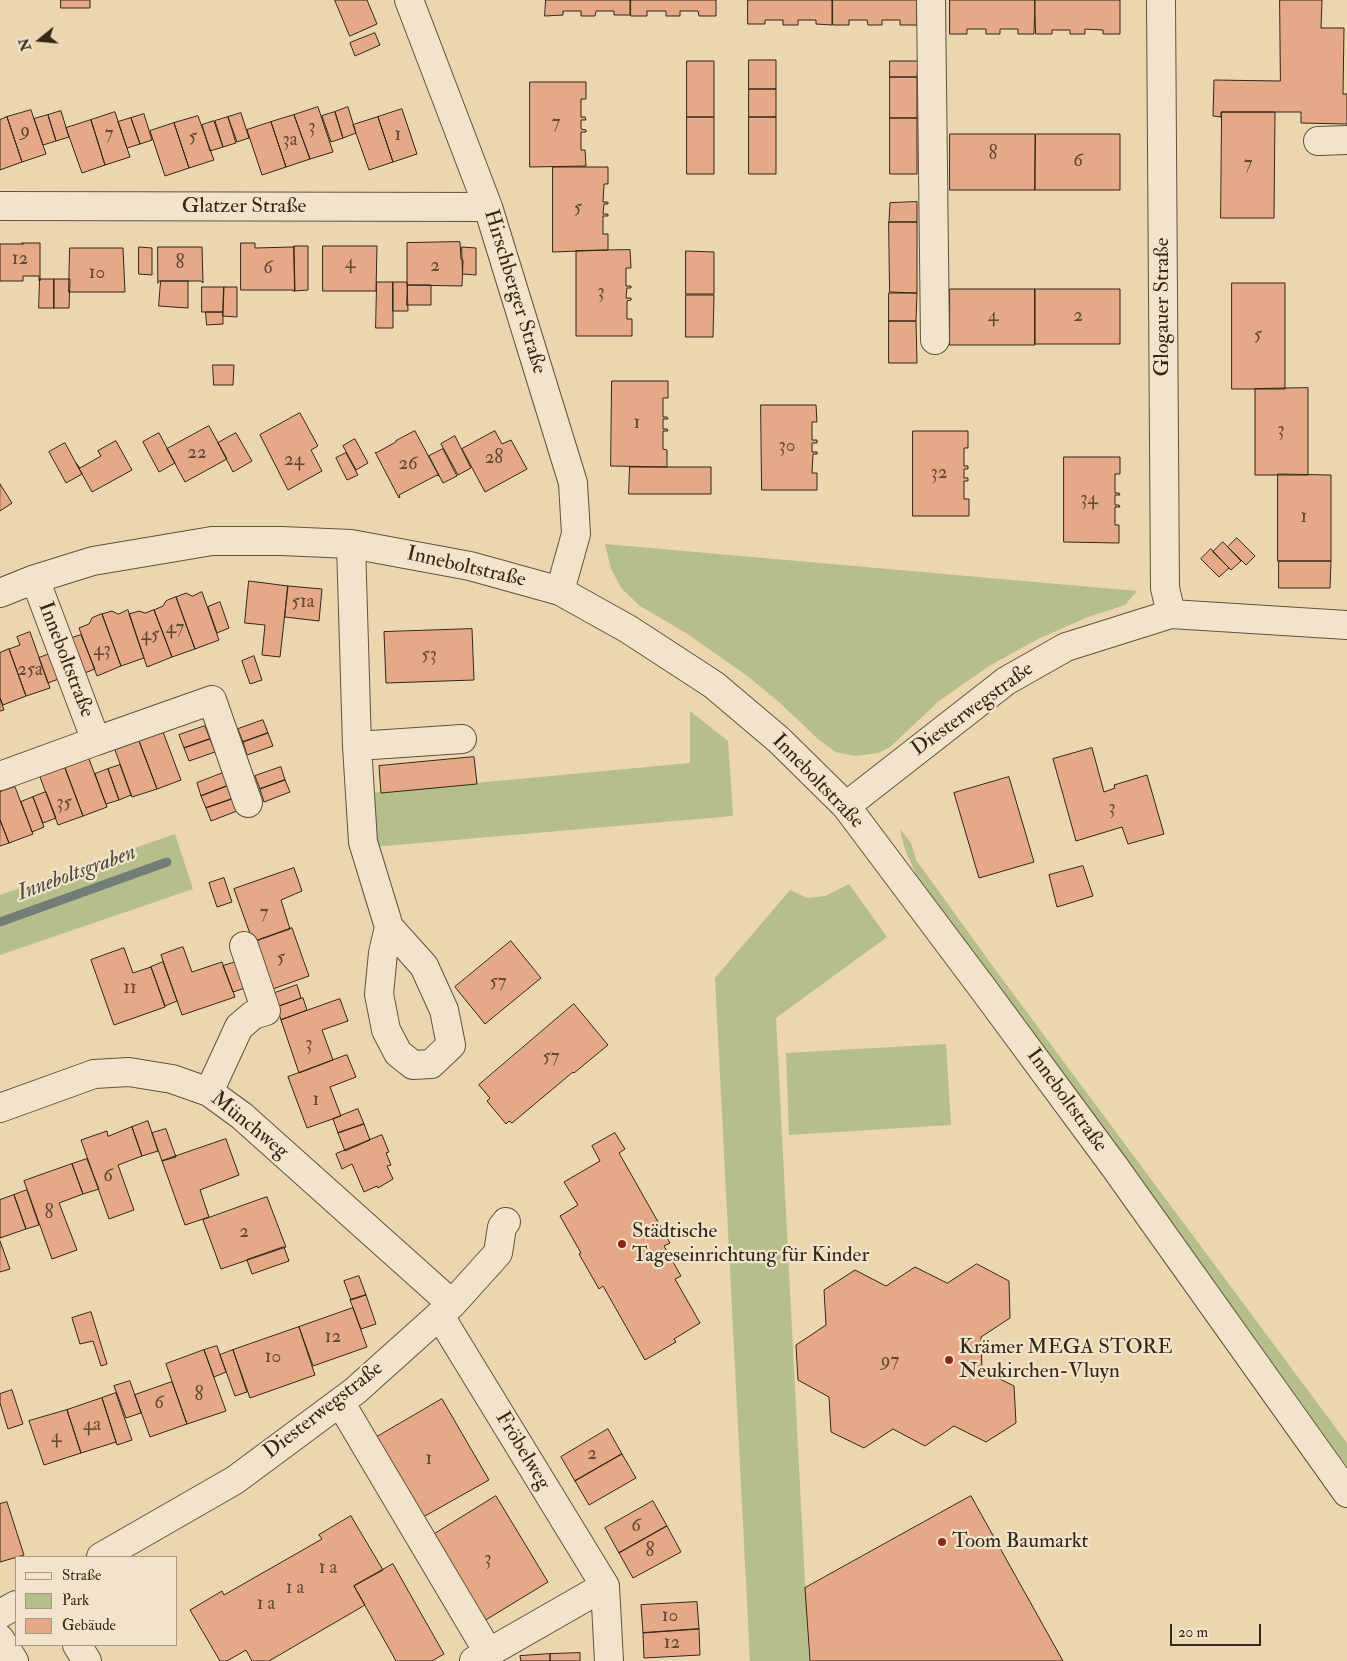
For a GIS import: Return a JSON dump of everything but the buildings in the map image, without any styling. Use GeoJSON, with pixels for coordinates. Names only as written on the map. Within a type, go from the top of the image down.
{"type":"FeatureCollection","features":[{"type":"Feature","properties":{"kind":"street","name":"Hirschberger Straße"},"geometry":{"type":"LineString","coordinates":[[409,0],[488,207],[573,483],[576,534],[560,590]]}},
{"type":"Feature","properties":{"kind":"street"},"geometry":{"type":"LineString","coordinates":[[932,0],[935,340]]}},
{"type":"Feature","properties":{"kind":"street","name":"Glogauer Straße"},"geometry":{"type":"LineString","coordinates":[[1161,0],[1165,588],[1171,614]]}},
{"type":"Feature","properties":{"kind":"street"},"geometry":{"type":"LineString","coordinates":[[1318,141],[1347,140]]}},
{"type":"Feature","properties":{"kind":"street","name":"Glatzer Straße"},"geometry":{"type":"LineString","coordinates":[[0,206],[488,207]]}},
{"type":"Feature","properties":{"kind":"street","name":"Inneboltstraße"},"geometry":{"type":"LineString","coordinates":[[0,593],[35,579],[93,561],[212,541],[282,541],[351,544],[470,566],[560,590],[628,629],[714,685],[779,740],[846,806],[1114,1166],[1347,1493]]}},
{"type":"Feature","properties":{"kind":"street"},"geometry":{"type":"LineString","coordinates":[[351,544],[362,842],[389,927]]}},
{"type":"Feature","properties":{"kind":"street","name":"Inneboltstraße"},"geometry":{"type":"LineString","coordinates":[[35,579],[96,741]]}},
{"type":"Feature","properties":{"kind":"street","name":"Diesterwegstraße"},"geometry":{"type":"LineString","coordinates":[[846,806],[1006,681],[1066,647],[1171,614],[1347,626]]}},
{"type":"Feature","properties":{"kind":"street","name":"Inneboltstraße"},"geometry":{"type":"LineString","coordinates":[[0,776],[212,700],[248,803]]}},
{"type":"Feature","properties":{"kind":"street"},"geometry":{"type":"LineString","coordinates":[[357,746],[462,739]]}},
{"type":"Feature","properties":{"kind":"street"},"geometry":{"type":"LineString","coordinates":[[209,1092],[239,1027],[253,1015],[266,1011],[244,946]]}},
{"type":"Feature","properties":{"kind":"street","name":"Münchweg"},"geometry":{"type":"LineString","coordinates":[[0,1108],[94,1074],[130,1072],[172,1078],[209,1092],[242,1116],[446,1310]]}},
{"type":"Feature","properties":{"kind":"street","name":"Diesterwegstraße"},"geometry":{"type":"LineString","coordinates":[[103,1556],[235,1480],[355,1391],[446,1310],[498,1253],[502,1227],[506,1222]]}},
{"type":"Feature","properties":{"kind":"street","name":"Fröbelweg"},"geometry":{"type":"LineString","coordinates":[[446,1310],[605,1586],[609,1661]]}},
{"type":"Feature","properties":{"kind":"street"},"geometry":{"type":"LineString","coordinates":[[340,1402],[474,1628],[482,1656],[605,1586]]}},
{"type":"Feature","properties":{"kind":"street"},"geometry":{"type":"LineString","coordinates":[[0,1614],[15,1606]]}},
{"type":"Feature","properties":{"kind":"street"},"geometry":{"type":"LineString","coordinates":[[0,1639],[14,1661]]}},
{"type":"Feature","properties":{"kind":"street"},"geometry":{"type":"LineString","coordinates":[[79,1646],[87,1661]]}},
{"type":"Feature","properties":{"kind":"green space"},"geometry":{"type":"Polygon","coordinates":[[[605,544],[1137,591],[1125,605],[1088,617],[1038,639],[989,666],[939,701],[890,747],[878,753],[855,756],[836,752],[819,740],[779,702],[746,675],[686,633],[640,606],[622,589],[611,569],[605,544]]]}},
{"type":"Feature","properties":{"kind":"green space"},"geometry":{"type":"Polygon","coordinates":[[[690,711],[728,741],[733,816],[373,847],[368,793],[690,763],[690,711]]]}},
{"type":"Feature","properties":{"kind":"green space"},"geometry":{"type":"Polygon","coordinates":[[[900,829],[911,843],[916,860],[997,972],[1347,1443],[1347,1469],[916,874],[905,850],[900,829]]]}},
{"type":"Feature","properties":{"kind":"green space"},"geometry":{"type":"Polygon","coordinates":[[[175,834],[193,889],[0,955],[0,895],[175,834]]]}},
{"type":"Feature","properties":{"kind":"green space"},"geometry":{"type":"Polygon","coordinates":[[[849,884],[887,937],[776,1018],[809,1661],[750,1661],[715,978],[790,890],[807,898],[825,896],[849,884]]]}},
{"type":"Feature","properties":{"kind":"green space"},"geometry":{"type":"Polygon","coordinates":[[[946,1044],[951,1125],[789,1135],[786,1053],[946,1044]]]}},
{"type":"Feature","properties":{"kind":"waterway","name":"Inneboltsgraben"},"geometry":{"type":"LineString","coordinates":[[0,922],[167,862]]}},
{"type":"Feature","properties":{"kind":"place","name":"Städtische Tageseinrichtung für Kinder"},"geometry":{"type":"Point","coordinates":[622,1244]}},
{"type":"Feature","properties":{"kind":"place","name":"Krämer MEGA STORE Neukirchen-Vluyn"},"geometry":{"type":"Point","coordinates":[949,1360]}},
{"type":"Feature","properties":{"kind":"place","name":"Toom Baumarkt"},"geometry":{"type":"Point","coordinates":[942,1542]}}]}
